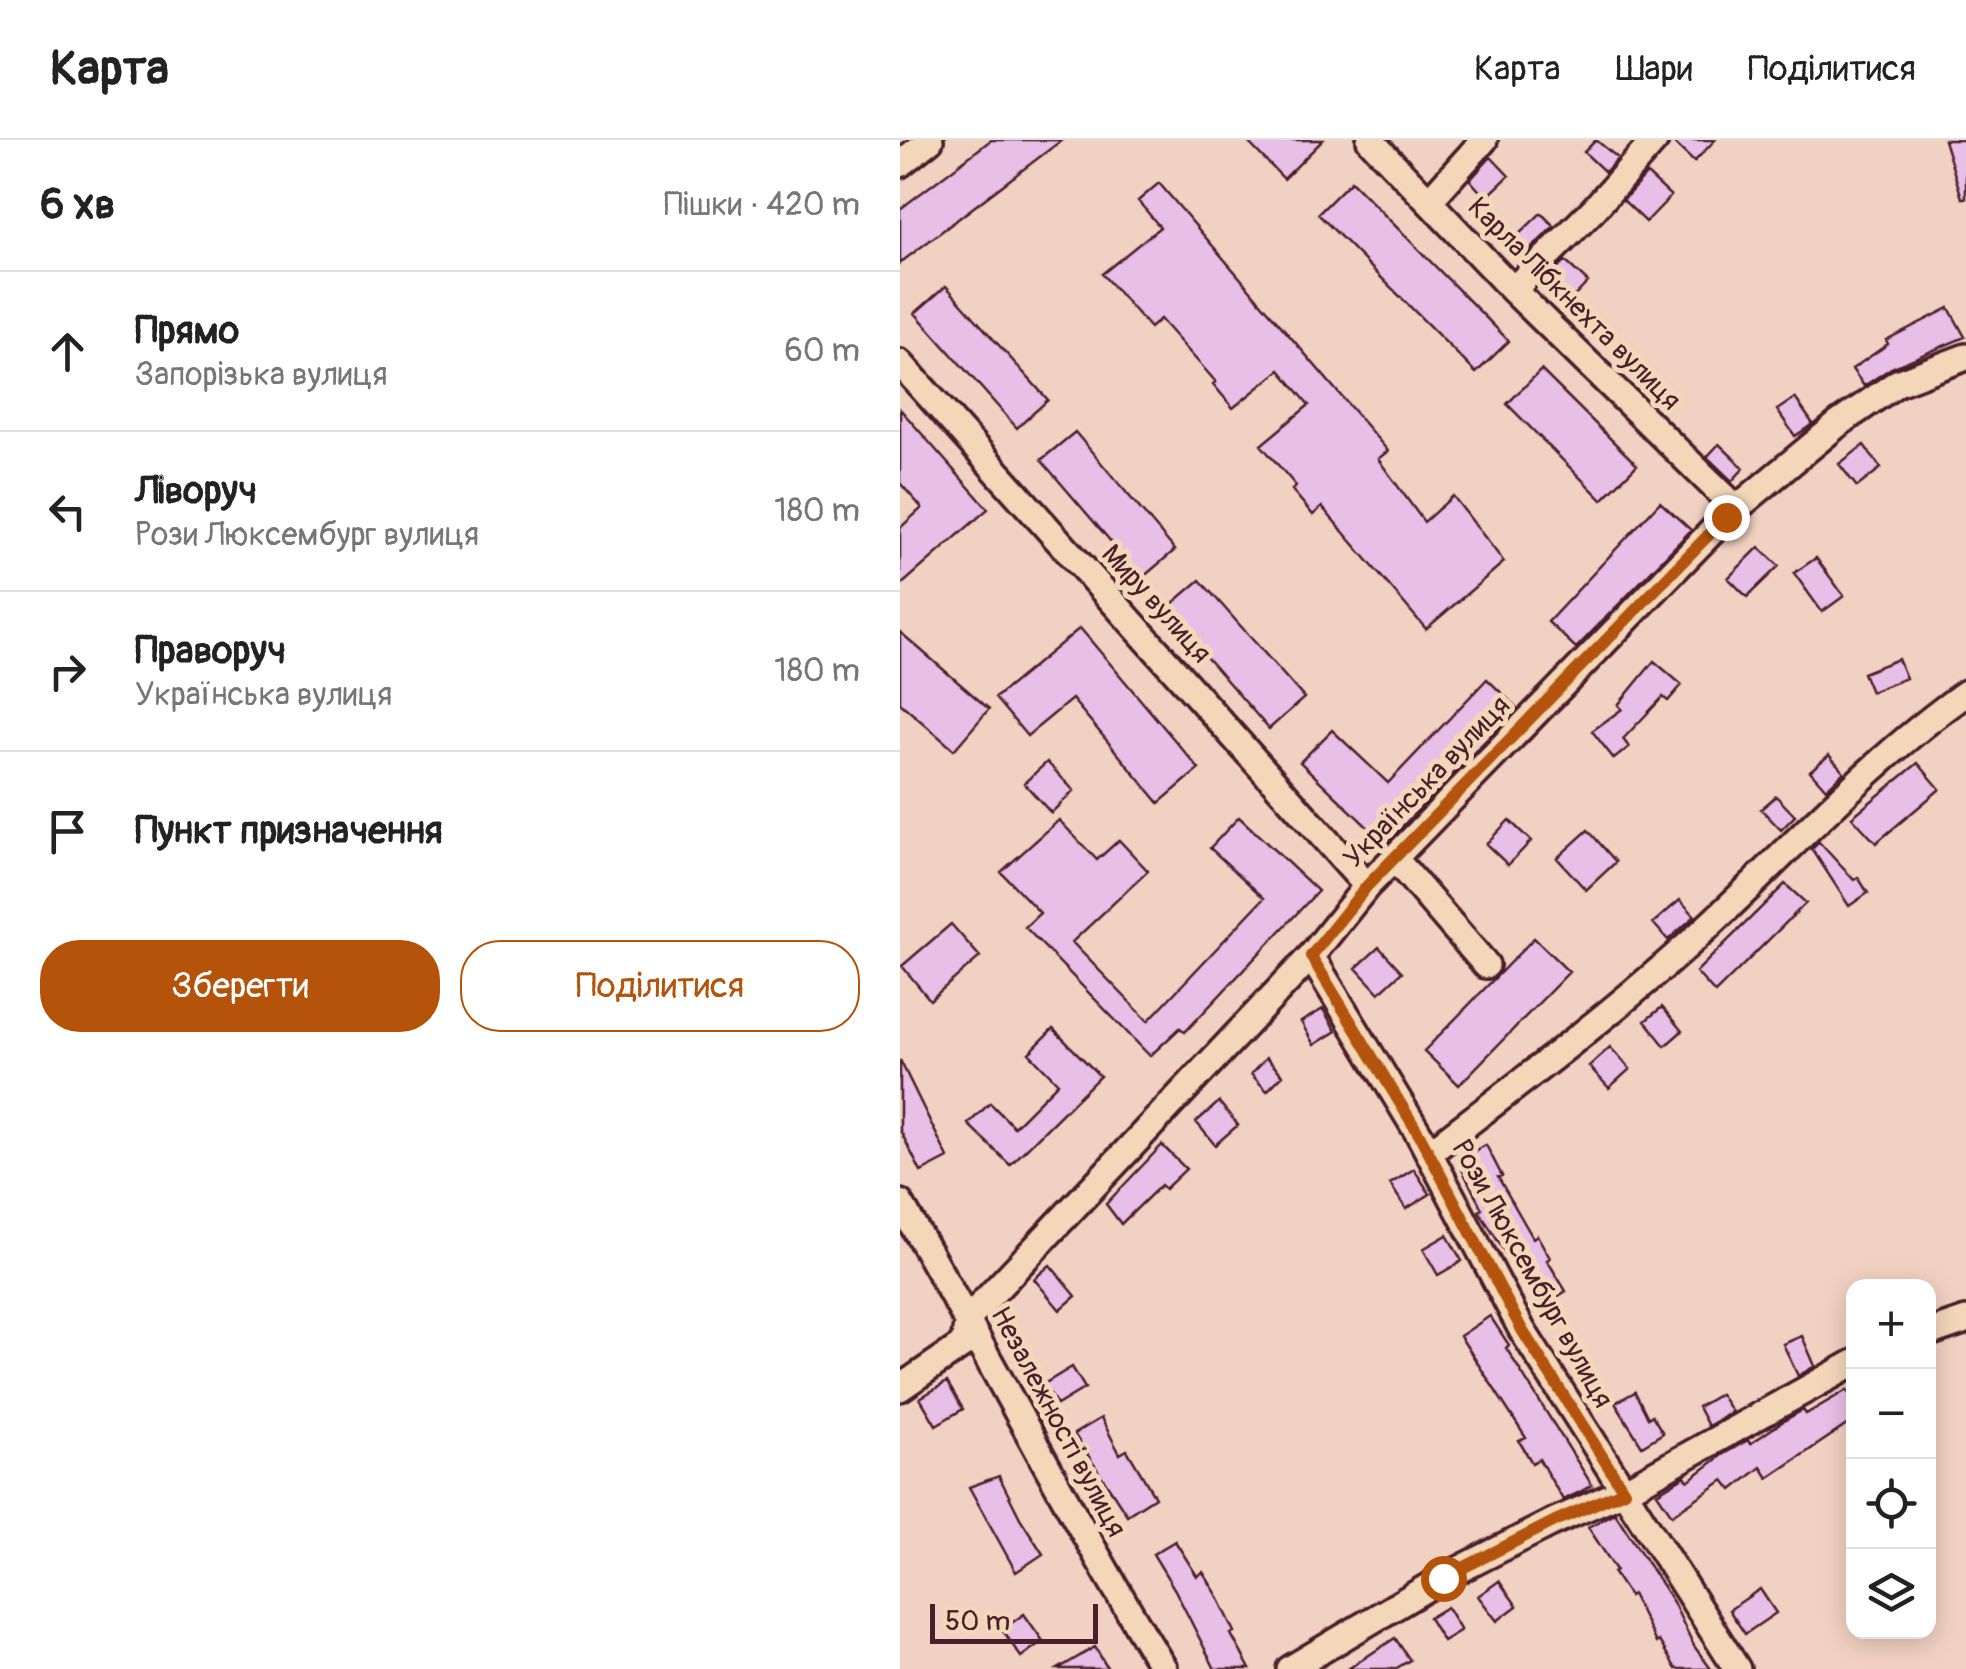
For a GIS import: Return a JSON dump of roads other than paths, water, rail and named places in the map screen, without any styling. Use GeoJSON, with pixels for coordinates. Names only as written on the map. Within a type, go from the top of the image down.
{"type":"FeatureCollection","features":[{"type":"Feature","properties":{"kind":"street"},"geometry":{"type":"LineString","coordinates":[[900,164],[930,140]]}},
{"type":"Feature","properties":{"kind":"street","name":"Карла Лібкнехта вулиця"},"geometry":{"type":"LineString","coordinates":[[1370,140],[1512,290],[1736,508]]}},
{"type":"Feature","properties":{"kind":"street"},"geometry":{"type":"LineString","coordinates":[[1430,200],[1484,140]]}},
{"type":"Feature","properties":{"kind":"street"},"geometry":{"type":"LineString","coordinates":[[1512,290],[1594,209],[1655,140]]}},
{"type":"Feature","properties":{"kind":"street","name":"Українська вулиця"},"geometry":{"type":"LineString","coordinates":[[900,1388],[964,1344],[968,1319],[1311,956],[1367,886],[1736,508],[1838,424],[1897,383],[1966,356]]}},
{"type":"Feature","properties":{"kind":"street","name":"Миру вулиця"},"geometry":{"type":"LineString","coordinates":[[900,363],[1367,886]]}},
{"type":"Feature","properties":{"kind":"street"},"geometry":{"type":"LineString","coordinates":[[1429,1153],[1689,944],[1844,794],[1925,722],[1966,693]]}},
{"type":"Feature","properties":{"kind":"street"},"geometry":{"type":"LineString","coordinates":[[1394,858],[1486,965]]}},
{"type":"Feature","properties":{"kind":"street","name":"Рози Люксембург вулиця"},"geometry":{"type":"LineString","coordinates":[[1311,956],[1429,1153],[1522,1330],[1737,1669]]}},
{"type":"Feature","properties":{"kind":"street","name":"Незалежності вулиця"},"geometry":{"type":"LineString","coordinates":[[900,1203],[968,1319],[1037,1451],[1164,1669]]}},
{"type":"Feature","properties":{"kind":"street"},"geometry":{"type":"LineString","coordinates":[[1936,1331],[1966,1320]]}},
{"type":"Feature","properties":{"kind":"street"},"geometry":{"type":"LineString","coordinates":[[1290,1669],[1443,1578],[1624,1491],[1846,1367]]}}]}
